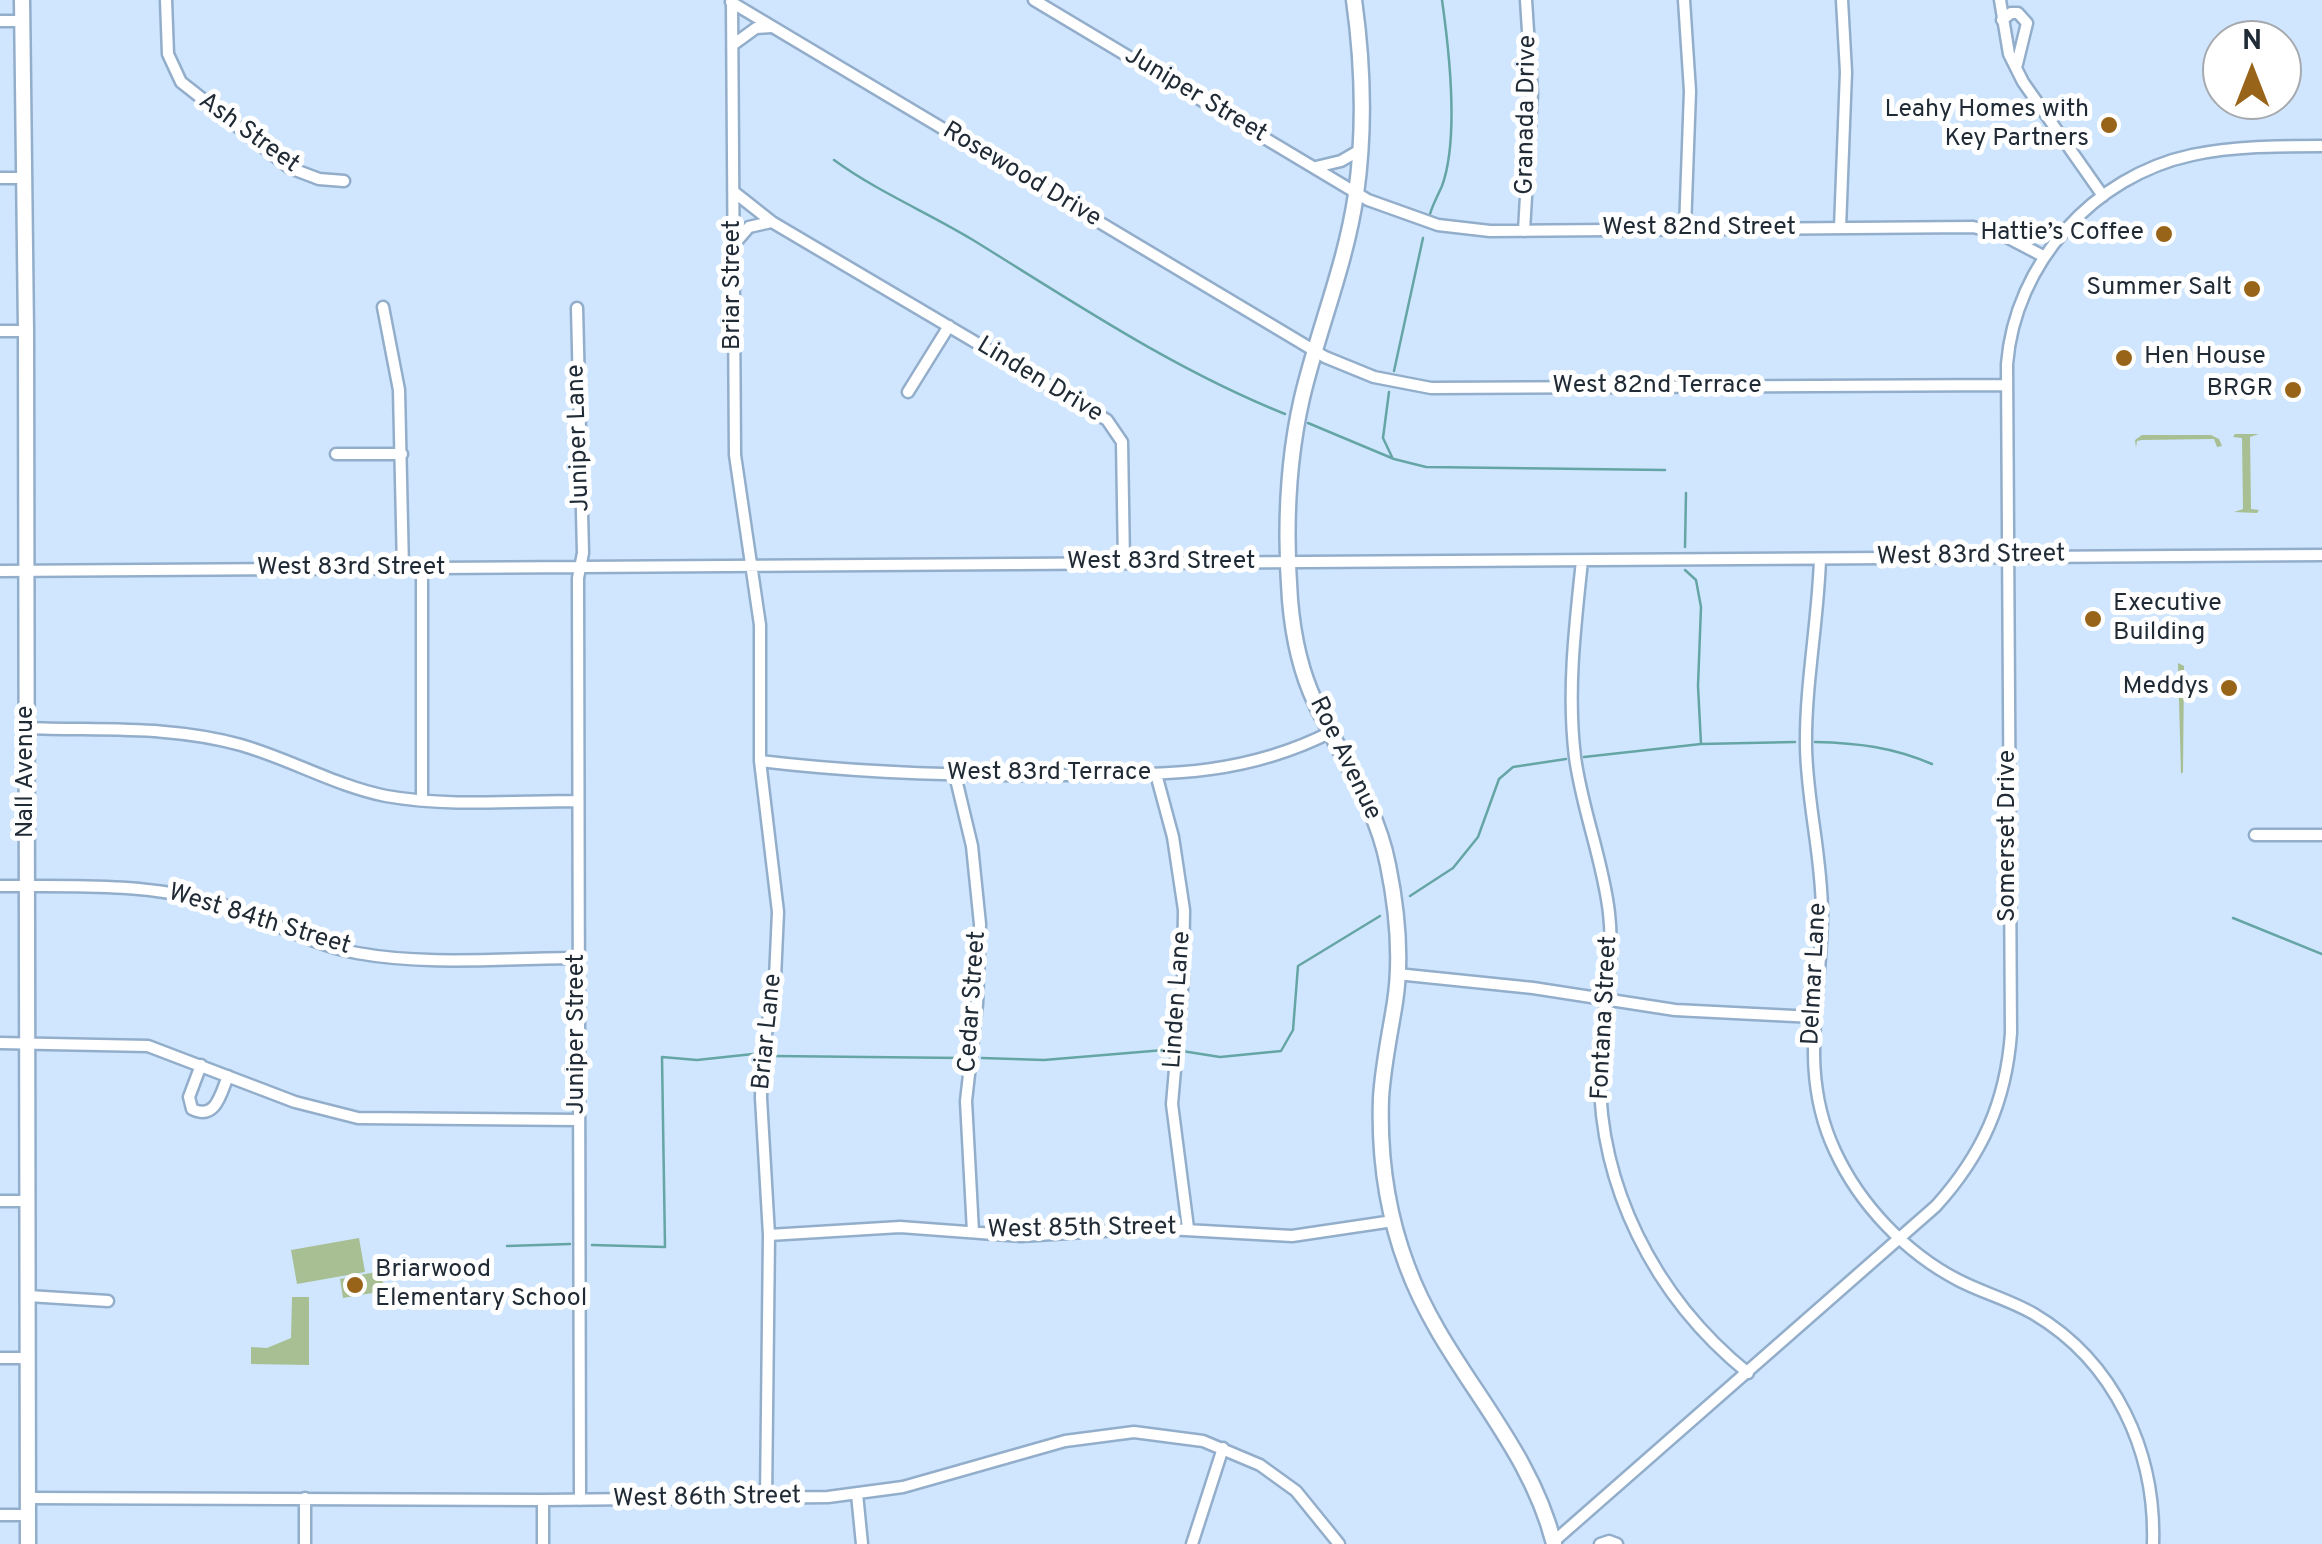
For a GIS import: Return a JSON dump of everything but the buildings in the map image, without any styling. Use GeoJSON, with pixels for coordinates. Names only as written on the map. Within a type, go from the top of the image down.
{"type":"FeatureCollection","features":[{"type":"Feature","properties":{"kind":"main road","name":"Nall Avenue"},"geometry":{"type":"LineString","coordinates":[[22,0],[28,1544]]}},
{"type":"Feature","properties":{"kind":"main road","name":"Roe Avenue"},"geometry":{"type":"LineString","coordinates":[[1350,2],[1362,69],[1360,150],[1356,193],[1340,269],[1294,438],[1289,563],[1293,634],[1316,703],[1378,825],[1396,904],[1397,974],[1382,1096],[1383,1159],[1393,1220],[1418,1295],[1454,1359],[1517,1450],[1540,1494],[1553,1543]]}},
{"type":"Feature","properties":{"kind":"street","name":"Ash Street"},"geometry":{"type":"LineString","coordinates":[[166,0],[168,54],[181,82],[194,96],[290,168],[319,179],[344,181]]}},
{"type":"Feature","properties":{"kind":"street","name":"Juniper Street"},"geometry":{"type":"LineString","coordinates":[[1034,0],[1356,193]]}},
{"type":"Feature","properties":{"kind":"street","name":"Granada Drive"},"geometry":{"type":"LineString","coordinates":[[1524,230],[1532,93],[1526,0]]}},
{"type":"Feature","properties":{"kind":"street"},"geometry":{"type":"LineString","coordinates":[[1684,0],[1690,91],[1685,229]]}},
{"type":"Feature","properties":{"kind":"street"},"geometry":{"type":"LineString","coordinates":[[1840,228],[1846,72],[1842,0]]}},
{"type":"Feature","properties":{"kind":"street"},"geometry":{"type":"LineString","coordinates":[[2000,0],[2009,54],[2016,68],[2104,196]]}},
{"type":"Feature","properties":{"kind":"street","name":"Rosewood Drive"},"geometry":{"type":"LineString","coordinates":[[730,1],[1315,351]]}},
{"type":"Feature","properties":{"kind":"street","name":"Briar Street"},"geometry":{"type":"LineString","coordinates":[[730,1],[734,45],[735,454],[750,566]]}},
{"type":"Feature","properties":{"kind":"street"},"geometry":{"type":"LineString","coordinates":[[2002,20],[2018,13],[2027,24],[2016,68]]}},
{"type":"Feature","properties":{"kind":"street"},"geometry":{"type":"LineString","coordinates":[[0,21],[22,21]]}},
{"type":"Feature","properties":{"kind":"street"},"geometry":{"type":"LineString","coordinates":[[734,45],[748,32],[771,28]]}},
{"type":"Feature","properties":{"kind":"street","name":"Somerset Drive"},"geometry":{"type":"LineString","coordinates":[[1553,1543],[1936,1206],[1973,1161],[1996,1114],[2008,1064],[2007,384],[2014,324],[2042,256],[2056,238],[2104,196],[2149,168],[2194,154],[2322,146]]}},
{"type":"Feature","properties":{"kind":"street"},"geometry":{"type":"LineString","coordinates":[[1315,168],[1341,162],[1360,150]]}},
{"type":"Feature","properties":{"kind":"street"},"geometry":{"type":"LineString","coordinates":[[0,178],[23,178]]}},
{"type":"Feature","properties":{"kind":"street","name":"Linden Drive"},"geometry":{"type":"LineString","coordinates":[[734,191],[772,222],[1094,412],[1116,431],[1122,442],[1124,466],[1124,563]]}},
{"type":"Feature","properties":{"kind":"street","name":"West 82nd Street"},"geometry":{"type":"LineString","coordinates":[[1356,193],[1414,218],[1474,230],[1982,228],[2042,256]]}},
{"type":"Feature","properties":{"kind":"street"},"geometry":{"type":"LineString","coordinates":[[734,246],[749,227],[772,222]]}},
{"type":"Feature","properties":{"kind":"street"},"geometry":{"type":"LineString","coordinates":[[382,307],[399,390],[403,570]]}},
{"type":"Feature","properties":{"kind":"street","name":"Juniper Lane"},"geometry":{"type":"LineString","coordinates":[[577,308],[582,460],[580,567]]}},
{"type":"Feature","properties":{"kind":"street","name":"Linden Drive"},"geometry":{"type":"LineString","coordinates":[[908,392],[949,326]]}},
{"type":"Feature","properties":{"kind":"street"},"geometry":{"type":"LineString","coordinates":[[0,331],[26,330]]}},
{"type":"Feature","properties":{"kind":"street","name":"West 82nd Terrace"},"geometry":{"type":"LineString","coordinates":[[1315,351],[1374,377],[1431,388],[2007,384]]}},
{"type":"Feature","properties":{"kind":"street"},"geometry":{"type":"LineString","coordinates":[[336,454],[402,454]]}},
{"type":"Feature","properties":{"kind":"street","name":"West 83rd Street"},"geometry":{"type":"LineString","coordinates":[[0,571],[2322,554]]}},
{"type":"Feature","properties":{"kind":"street","name":"Delmar Lane"},"geometry":{"type":"LineString","coordinates":[[1820,559],[1806,748],[1822,912],[1812,1059],[1815,1085],[1833,1148],[1872,1210],[1930,1263],[2036,1315],[2060,1332],[2101,1374],[2139,1440],[2153,1502],[2154,1544]]}},
{"type":"Feature","properties":{"kind":"street","name":"Fontana Street"},"geometry":{"type":"LineString","coordinates":[[1582,561],[1573,645],[1573,729],[1580,784],[1609,909],[1612,946],[1600,1094],[1603,1125],[1620,1195],[1646,1254],[1668,1288],[1716,1346],[1748,1374]]}},
{"type":"Feature","properties":{"kind":"street","name":"Briar Lane"},"geometry":{"type":"LineString","coordinates":[[750,566],[762,662],[760,761],[778,912],[775,978],[762,1059],[761,1098],[770,1235],[766,1499]]}},
{"type":"Feature","properties":{"kind":"street","name":"Juniper Street"},"geometry":{"type":"LineString","coordinates":[[580,567],[580,1500]]}},
{"type":"Feature","properties":{"kind":"street"},"geometry":{"type":"LineString","coordinates":[[422,569],[422,800]]}},
{"type":"Feature","properties":{"kind":"street"},"geometry":{"type":"LineString","coordinates":[[27,728],[139,728],[204,736],[270,754],[356,788],[422,800],[578,800]]}},
{"type":"Feature","properties":{"kind":"street","name":"West 83rd Terrace"},"geometry":{"type":"LineString","coordinates":[[760,761],[955,775],[1156,774],[1214,771],[1248,764],[1302,747],[1331,732]]}},
{"type":"Feature","properties":{"kind":"street","name":"Linden Lane"},"geometry":{"type":"LineString","coordinates":[[1156,774],[1173,837],[1184,910],[1184,978],[1172,1104],[1188,1228]]}},
{"type":"Feature","properties":{"kind":"street","name":"Cedar Street"},"geometry":{"type":"LineString","coordinates":[[955,775],[972,846],[980,924],[978,989],[966,1101],[973,1232]]}},
{"type":"Feature","properties":{"kind":"street"},"geometry":{"type":"LineString","coordinates":[[2255,835],[2322,835]]}},
{"type":"Feature","properties":{"kind":"street","name":"West 84th Street"},"geometry":{"type":"LineString","coordinates":[[0,886],[176,892],[223,905],[326,944],[392,958],[578,958]]}},
{"type":"Feature","properties":{"kind":"street"},"geometry":{"type":"LineString","coordinates":[[1397,974],[1718,1014],[1814,1017]]}},
{"type":"Feature","properties":{"kind":"street"},"geometry":{"type":"LineString","coordinates":[[0,1042],[131,1043],[161,1049],[294,1102],[358,1118],[578,1120]]}},
{"type":"Feature","properties":{"kind":"street"},"geometry":{"type":"LineString","coordinates":[[201,1065],[190,1098],[192,1110],[198,1113],[209,1112],[216,1106],[228,1076]]}},
{"type":"Feature","properties":{"kind":"street"},"geometry":{"type":"LineString","coordinates":[[0,1201],[28,1201]]}},
{"type":"Feature","properties":{"kind":"street","name":"West 85th Street"},"geometry":{"type":"LineString","coordinates":[[770,1235],[880,1227],[1021,1236],[1117,1228],[1188,1228],[1292,1236],[1393,1220]]}},
{"type":"Feature","properties":{"kind":"street"},"geometry":{"type":"LineString","coordinates":[[28,1296],[108,1301]]}},
{"type":"Feature","properties":{"kind":"street"},"geometry":{"type":"LineString","coordinates":[[0,1358],[28,1358]]}},
{"type":"Feature","properties":{"kind":"street","name":"West 86th Street"},"geometry":{"type":"LineString","coordinates":[[28,1498],[580,1500],[766,1499],[857,1494],[903,1486],[1065,1441],[1134,1432],[1180,1436],[1223,1448],[1260,1465],[1296,1492],[1338,1544]]}},
{"type":"Feature","properties":{"kind":"street"},"geometry":{"type":"LineString","coordinates":[[1192,1544],[1223,1448]]}},
{"type":"Feature","properties":{"kind":"street"},"geometry":{"type":"LineString","coordinates":[[857,1494],[862,1544]]}},
{"type":"Feature","properties":{"kind":"street"},"geometry":{"type":"LineString","coordinates":[[305,1498],[305,1544]]}},
{"type":"Feature","properties":{"kind":"street"},"geometry":{"type":"LineString","coordinates":[[543,1500],[543,1544]]}},
{"type":"Feature","properties":{"kind":"street"},"geometry":{"type":"LineString","coordinates":[[0,1515],[28,1515]]}},
{"type":"Feature","properties":{"kind":"street"},"geometry":{"type":"LineString","coordinates":[[1600,1544],[1617,1544]]}},
{"type":"Feature","properties":{"kind":"green space"},"geometry":{"type":"Polygon","coordinates":[[[2259,434],[2250,437],[2251,509],[2259,510],[2257,513],[2234,512],[2243,509],[2242,438],[2233,437],[2259,434]]]}},
{"type":"Feature","properties":{"kind":"green space"},"geometry":{"type":"Polygon","coordinates":[[[2142,435],[2211,435],[2222,446],[2217,447],[2214,439],[2142,440],[2137,441],[2136,448],[2135,440],[2142,435]]]}},
{"type":"Feature","properties":{"kind":"green space"},"geometry":{"type":"Polygon","coordinates":[[[2178,663],[2184,666],[2181,774],[2178,663]]]}},
{"type":"Feature","properties":{"kind":"green space"},"geometry":{"type":"Polygon","coordinates":[[[359,1238],[365,1272],[297,1284],[291,1250],[359,1238]]]}},
{"type":"Feature","properties":{"kind":"green space"},"geometry":{"type":"Polygon","coordinates":[[[381,1271],[384,1291],[343,1298],[340,1279],[381,1271]]]}},
{"type":"Feature","properties":{"kind":"green space"},"geometry":{"type":"Polygon","coordinates":[[[292,1297],[309,1297],[309,1365],[251,1364],[251,1347],[267,1348],[291,1338],[292,1297]]]}},
{"type":"Feature","properties":{"kind":"waterway"},"geometry":{"type":"LineString","coordinates":[[1430,214],[1442,186],[1450,144],[1450,68],[1442,0]]}},
{"type":"Feature","properties":{"kind":"waterway"},"geometry":{"type":"LineString","coordinates":[[834,160],[1164,356],[1285,414]]}},
{"type":"Feature","properties":{"kind":"waterway"},"geometry":{"type":"LineString","coordinates":[[1394,371],[1423,238]]}},
{"type":"Feature","properties":{"kind":"waterway"},"geometry":{"type":"LineString","coordinates":[[1389,392],[1383,438],[1392,457]]}},
{"type":"Feature","properties":{"kind":"waterway"},"geometry":{"type":"LineString","coordinates":[[1308,423],[1394,459],[1426,467],[1665,470]]}},
{"type":"Feature","properties":{"kind":"waterway"},"geometry":{"type":"LineString","coordinates":[[1685,547],[1686,493]]}},
{"type":"Feature","properties":{"kind":"waterway"},"geometry":{"type":"LineString","coordinates":[[1685,570],[1696,580],[1701,607],[1701,744],[1795,742]]}},
{"type":"Feature","properties":{"kind":"waterway"},"geometry":{"type":"LineString","coordinates":[[1815,742],[1875,747],[1932,764]]}},
{"type":"Feature","properties":{"kind":"waterway"},"geometry":{"type":"LineString","coordinates":[[1584,757],[1701,744]]}},
{"type":"Feature","properties":{"kind":"waterway"},"geometry":{"type":"LineString","coordinates":[[1410,896],[1453,868],[1478,837],[1499,779],[1513,767],[1566,759]]}},
{"type":"Feature","properties":{"kind":"waterway"},"geometry":{"type":"LineString","coordinates":[[1182,1051],[1220,1057],[1281,1051],[1293,1030],[1298,966],[1380,916]]}},
{"type":"Feature","properties":{"kind":"waterway"},"geometry":{"type":"LineString","coordinates":[[2233,918],[2322,954]]}},
{"type":"Feature","properties":{"kind":"waterway"},"geometry":{"type":"LineString","coordinates":[[982,1058],[1044,1060],[1164,1050]]}},
{"type":"Feature","properties":{"kind":"waterway"},"geometry":{"type":"LineString","coordinates":[[592,1245],[665,1247],[662,1057],[697,1060],[753,1054]]}},
{"type":"Feature","properties":{"kind":"waterway"},"geometry":{"type":"LineString","coordinates":[[773,1056],[961,1058]]}},
{"type":"Feature","properties":{"kind":"waterway"},"geometry":{"type":"LineString","coordinates":[[507,1246],[570,1244]]}},
{"type":"Feature","properties":{"kind":"place","name":"Leahy Homes with Key Partners"},"geometry":{"type":"Point","coordinates":[2109,125]}},
{"type":"Feature","properties":{"kind":"place","name":"Hattie’s Coffee"},"geometry":{"type":"Point","coordinates":[2164,234]}},
{"type":"Feature","properties":{"kind":"place","name":"Summer Salt"},"geometry":{"type":"Point","coordinates":[2252,289]}},
{"type":"Feature","properties":{"kind":"place","name":"Hen House"},"geometry":{"type":"Point","coordinates":[2124,358]}},
{"type":"Feature","properties":{"kind":"place","name":"BRGR"},"geometry":{"type":"Point","coordinates":[2293,390]}},
{"type":"Feature","properties":{"kind":"place","name":"Executive Building"},"geometry":{"type":"Point","coordinates":[2093,619]}},
{"type":"Feature","properties":{"kind":"place","name":"Meddys"},"geometry":{"type":"Point","coordinates":[2229,688]}},
{"type":"Feature","properties":{"kind":"place","name":"Briarwood Elementary School"},"geometry":{"type":"Point","coordinates":[355,1285]}}]}
